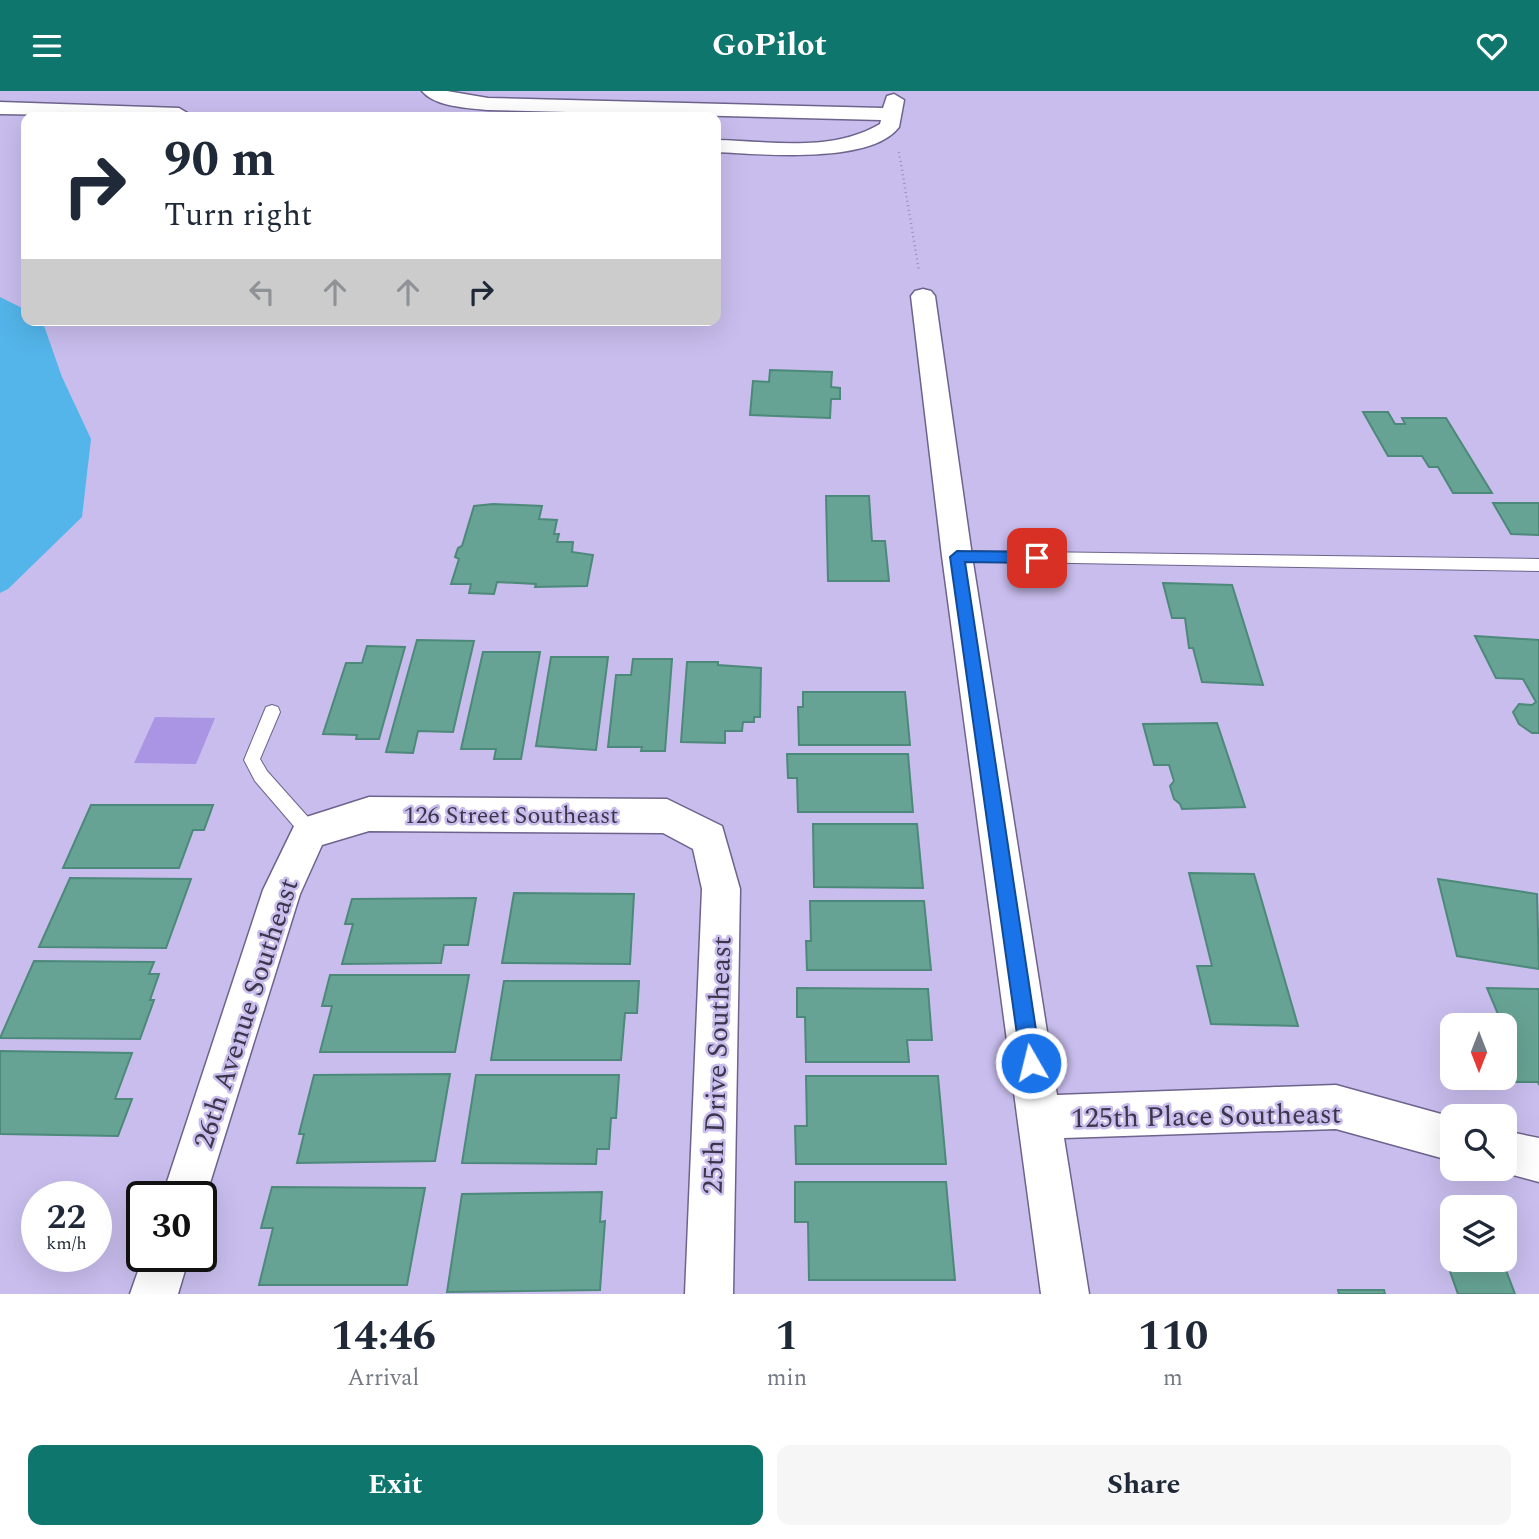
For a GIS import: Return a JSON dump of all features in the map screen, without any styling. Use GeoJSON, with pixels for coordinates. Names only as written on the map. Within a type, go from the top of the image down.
{"type":"FeatureCollection","features":[{"type":"Feature","properties":{"kind":"street"},"geometry":{"type":"LineString","coordinates":[[59,109],[75,91]]}},
{"type":"Feature","properties":{"kind":"street"},"geometry":{"type":"LineString","coordinates":[[431,91],[443,97],[467,102],[524,106],[893,114]]}},
{"type":"Feature","properties":{"kind":"street"},"geometry":{"type":"LineString","coordinates":[[721,146],[790,148],[854,145],[875,138],[889,127],[893,114],[894,91]]}},
{"type":"Feature","properties":{"kind":"street"},"geometry":{"type":"LineString","coordinates":[[0,108],[131,112]]}},
{"type":"Feature","properties":{"kind":"street"},"geometry":{"type":"LineString","coordinates":[[923,296],[957,557],[1065,1294]]}},
{"type":"Feature","properties":{"kind":"street","name":"126 Street Southeast"},"geometry":{"type":"LineString","coordinates":[[310,832],[369,814],[667,816],[709,838]]}},
{"type":"Feature","properties":{"kind":"street","name":"26th Avenue Southeast"},"geometry":{"type":"LineString","coordinates":[[190,1181],[282,890],[310,832]]}},
{"type":"Feature","properties":{"kind":"street","name":"25th Drive Southeast"},"geometry":{"type":"LineString","coordinates":[[709,838],[722,889],[709,1294]]}},
{"type":"Feature","properties":{"kind":"street","name":"125th Place Southeast"},"geometry":{"type":"LineString","coordinates":[[1039,1117],[1336,1107],[1440,1136]]}},
{"type":"Feature","properties":{"kind":"street"},"geometry":{"type":"LineString","coordinates":[[1517,1155],[1539,1160]]}},
{"type":"Feature","properties":{"kind":"street"},"geometry":{"type":"LineString","coordinates":[[154,1294],[161,1272]]}},
{"type":"Feature","properties":{"kind":"lane"},"geometry":{"type":"LineString","coordinates":[[957,557],[1539,565]]}},
{"type":"Feature","properties":{"kind":"lane"},"geometry":{"type":"LineString","coordinates":[[272,712],[252,760],[261,776],[310,832]]}},
{"type":"Feature","properties":{"kind":"path"},"geometry":{"type":"LineString","coordinates":[[893,114],[923,296]]}},
{"type":"Feature","properties":{"kind":"shaded area"},"geometry":{"type":"Polygon","coordinates":[[[155,717],[215,718],[196,764],[134,763],[155,717]]]}},
{"type":"Feature","properties":{"kind":"water"},"geometry":{"type":"Polygon","coordinates":[[[0,297],[21,308],[21,326],[44,326],[62,377],[91,439],[82,517],[8,589],[0,593],[0,297]]]}},
{"type":"Feature","properties":{"kind":"building"},"geometry":{"type":"Polygon","coordinates":[[[770,370],[832,372],[831,387],[840,388],[840,399],[831,399],[830,418],[750,415],[753,381],[769,382],[770,370]]]}},
{"type":"Feature","properties":{"kind":"building"},"geometry":{"type":"Polygon","coordinates":[[[1363,412],[1388,412],[1395,424],[1405,424],[1402,418],[1446,418],[1492,493],[1453,493],[1438,467],[1429,467],[1422,456],[1388,456],[1363,412]]]}},
{"type":"Feature","properties":{"kind":"building"},"geometry":{"type":"Polygon","coordinates":[[[826,496],[869,496],[872,541],[885,541],[889,581],[828,581],[826,496]]]}},
{"type":"Feature","properties":{"kind":"building"},"geometry":{"type":"Polygon","coordinates":[[[1493,503],[1539,503],[1539,535],[1511,534],[1493,503]]]}},
{"type":"Feature","properties":{"kind":"building"},"geometry":{"type":"Polygon","coordinates":[[[474,506],[542,506],[539,519],[557,520],[554,534],[559,534],[557,542],[573,542],[572,552],[593,555],[587,586],[535,587],[536,584],[497,582],[494,594],[469,593],[471,584],[451,584],[459,559],[455,557],[458,548],[462,546],[474,506]]]}},
{"type":"Feature","properties":{"kind":"building"},"geometry":{"type":"Polygon","coordinates":[[[1163,583],[1232,585],[1263,685],[1202,682],[1193,648],[1189,648],[1185,618],[1172,618],[1163,583]]]}},
{"type":"Feature","properties":{"kind":"building"},"geometry":{"type":"Polygon","coordinates":[[[1475,636],[1539,640],[1539,733],[1532,733],[1519,724],[1513,712],[1519,704],[1532,705],[1536,702],[1523,679],[1496,678],[1475,636]]]}},
{"type":"Feature","properties":{"kind":"building"},"geometry":{"type":"Polygon","coordinates":[[[417,640],[474,641],[453,732],[418,731],[413,753],[386,752],[417,640]]]}},
{"type":"Feature","properties":{"kind":"building"},"geometry":{"type":"Polygon","coordinates":[[[367,646],[405,647],[379,739],[323,734],[346,663],[362,663],[367,646]]]}},
{"type":"Feature","properties":{"kind":"building"},"geometry":{"type":"Polygon","coordinates":[[[483,652],[540,652],[521,759],[494,759],[496,749],[461,749],[483,652]]]}},
{"type":"Feature","properties":{"kind":"building"},"geometry":{"type":"Polygon","coordinates":[[[551,657],[608,657],[596,750],[536,746],[551,657]]]}},
{"type":"Feature","properties":{"kind":"building"},"geometry":{"type":"Polygon","coordinates":[[[633,659],[672,659],[665,751],[641,751],[642,747],[608,747],[616,675],[631,675],[633,659]]]}},
{"type":"Feature","properties":{"kind":"building"},"geometry":{"type":"Polygon","coordinates":[[[687,662],[718,662],[718,665],[761,668],[760,717],[754,717],[754,722],[743,722],[742,731],[725,731],[725,743],[681,742],[687,662]]]}},
{"type":"Feature","properties":{"kind":"building"},"geometry":{"type":"Polygon","coordinates":[[[803,692],[905,692],[910,745],[799,745],[798,707],[803,707],[803,692]]]}},
{"type":"Feature","properties":{"kind":"building"},"geometry":{"type":"Polygon","coordinates":[[[1217,723],[1245,807],[1182,809],[1174,799],[1170,786],[1174,781],[1169,765],[1154,765],[1143,724],[1217,723]]]}},
{"type":"Feature","properties":{"kind":"building"},"geometry":{"type":"Polygon","coordinates":[[[787,754],[908,754],[913,812],[798,812],[797,778],[788,778],[787,754]]]}},
{"type":"Feature","properties":{"kind":"building"},"geometry":{"type":"Polygon","coordinates":[[[91,805],[213,805],[204,830],[193,830],[179,868],[63,868],[91,805]]]}},
{"type":"Feature","properties":{"kind":"building"},"geometry":{"type":"Polygon","coordinates":[[[813,824],[917,824],[923,888],[814,887],[813,824]]]}},
{"type":"Feature","properties":{"kind":"building"},"geometry":{"type":"Polygon","coordinates":[[[1189,873],[1254,874],[1298,1026],[1211,1024],[1197,966],[1212,966],[1189,873]]]}},
{"type":"Feature","properties":{"kind":"building"},"geometry":{"type":"Polygon","coordinates":[[[70,878],[191,879],[166,948],[39,947],[70,878]]]}},
{"type":"Feature","properties":{"kind":"building"},"geometry":{"type":"Polygon","coordinates":[[[1438,879],[1537,894],[1539,969],[1457,956],[1438,879]]]}},
{"type":"Feature","properties":{"kind":"building"},"geometry":{"type":"Polygon","coordinates":[[[514,893],[634,894],[630,964],[502,963],[514,893]]]}},
{"type":"Feature","properties":{"kind":"building"},"geometry":{"type":"Polygon","coordinates":[[[476,898],[468,945],[444,945],[441,963],[342,964],[353,924],[345,924],[352,899],[476,898]]]}},
{"type":"Feature","properties":{"kind":"building"},"geometry":{"type":"Polygon","coordinates":[[[810,901],[924,901],[931,970],[807,970],[806,941],[811,941],[810,901]]]}},
{"type":"Feature","properties":{"kind":"building"},"geometry":{"type":"Polygon","coordinates":[[[34,961],[154,962],[149,974],[159,974],[150,1000],[154,1000],[140,1039],[0,1038],[34,961]]]}},
{"type":"Feature","properties":{"kind":"building"},"geometry":{"type":"Polygon","coordinates":[[[330,975],[469,975],[455,1052],[320,1052],[332,1006],[322,1006],[330,975]]]}},
{"type":"Feature","properties":{"kind":"building"},"geometry":{"type":"Polygon","coordinates":[[[504,981],[639,981],[637,1013],[625,1013],[621,1060],[491,1060],[504,981]]]}},
{"type":"Feature","properties":{"kind":"building"},"geometry":{"type":"Polygon","coordinates":[[[797,988],[928,989],[932,1040],[907,1040],[909,1062],[806,1062],[805,1017],[797,1017],[797,988]]]}},
{"type":"Feature","properties":{"kind":"building"},"geometry":{"type":"Polygon","coordinates":[[[1487,988],[1539,989],[1539,1085],[1538,1082],[1517,1082],[1517,1013],[1498,1013],[1487,988]]]}},
{"type":"Feature","properties":{"kind":"building"},"geometry":{"type":"Polygon","coordinates":[[[0,1051],[132,1053],[115,1099],[132,1099],[118,1136],[0,1134],[0,1051]]]}},
{"type":"Feature","properties":{"kind":"building"},"geometry":{"type":"Polygon","coordinates":[[[450,1074],[435,1161],[297,1163],[304,1134],[299,1134],[314,1075],[450,1074]]]}},
{"type":"Feature","properties":{"kind":"building"},"geometry":{"type":"Polygon","coordinates":[[[476,1075],[619,1075],[616,1118],[611,1118],[609,1149],[597,1149],[596,1164],[462,1163],[476,1075]]]}},
{"type":"Feature","properties":{"kind":"building"},"geometry":{"type":"Polygon","coordinates":[[[806,1076],[938,1076],[946,1164],[796,1164],[795,1126],[807,1126],[806,1076]]]}},
{"type":"Feature","properties":{"kind":"building"},"geometry":{"type":"Polygon","coordinates":[[[795,1182],[946,1182],[955,1280],[809,1280],[808,1222],[795,1222],[795,1182]]]}},
{"type":"Feature","properties":{"kind":"building"},"geometry":{"type":"Polygon","coordinates":[[[272,1187],[425,1188],[407,1285],[259,1285],[273,1228],[261,1228],[272,1187]]]}},
{"type":"Feature","properties":{"kind":"building"},"geometry":{"type":"Polygon","coordinates":[[[602,1192],[600,1222],[605,1221],[600,1290],[447,1292],[462,1194],[602,1192]]]}},
{"type":"Feature","properties":{"kind":"building"},"geometry":{"type":"Polygon","coordinates":[[[1450,1272],[1507,1272],[1515,1294],[1458,1294],[1450,1272]]]}},
{"type":"Feature","properties":{"kind":"building"},"geometry":{"type":"Polygon","coordinates":[[[1338,1290],[1384,1290],[1385,1294],[1339,1294],[1338,1290]]]}},
{"type":"Feature","properties":{"kind":"route"},"geometry":{"type":"LineString","coordinates":[[1031,1063],[957,557],[1037,558]]}}]}
